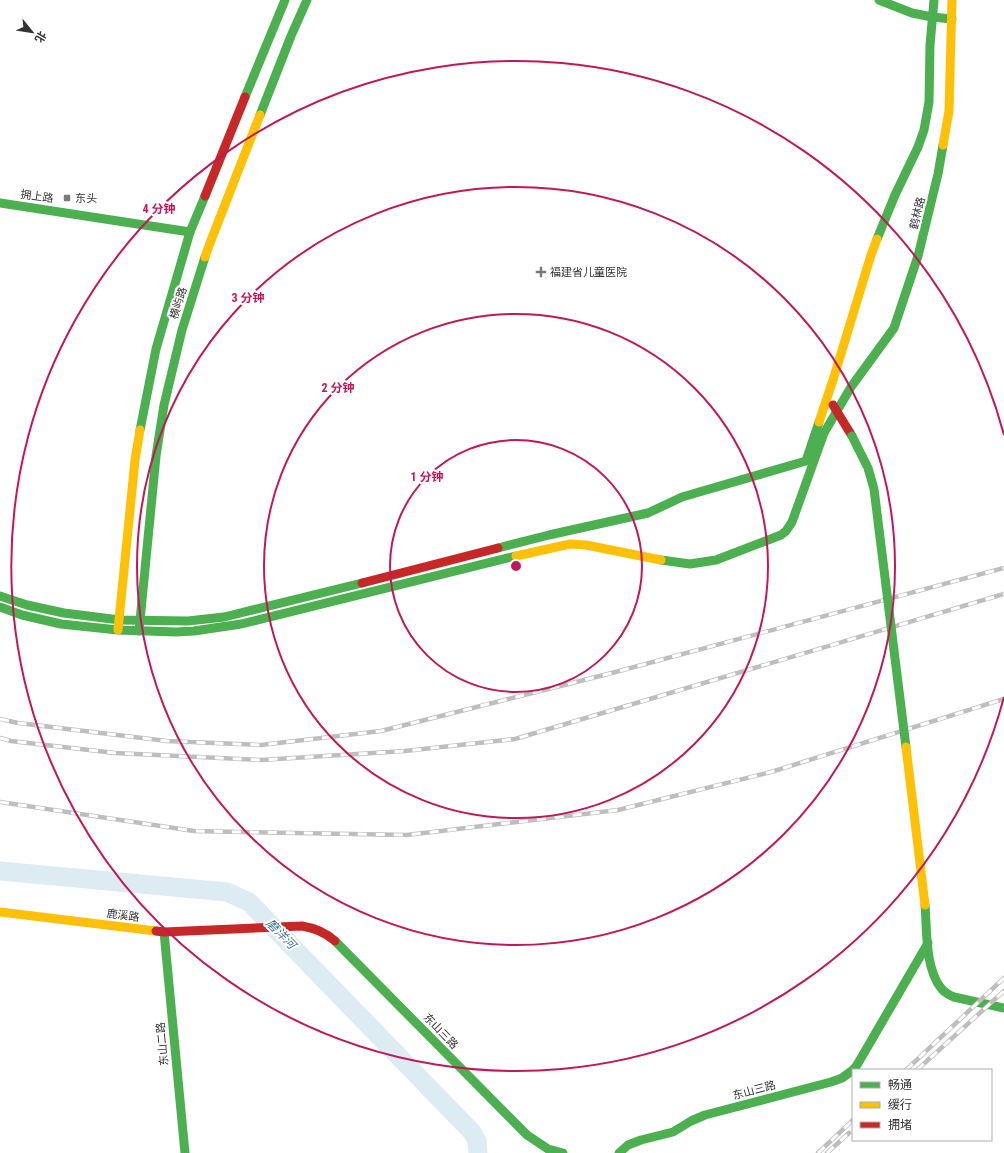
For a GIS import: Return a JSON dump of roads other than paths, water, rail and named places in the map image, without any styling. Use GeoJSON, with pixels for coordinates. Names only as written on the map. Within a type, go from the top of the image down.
{"type":"FeatureCollection","features":[{"type":"Feature","properties":{"kind":"street","name":"横屿路"},"geometry":{"type":"LineString","coordinates":[[118,630],[136,460],[144,405],[156,349],[190,232],[285,0]]}},
{"type":"Feature","properties":{"kind":"street","name":"横屿路"},"geometry":{"type":"LineString","coordinates":[[139,631],[156,456],[173,365],[186,318],[210,244],[291,36],[307,0]]}},
{"type":"Feature","properties":{"kind":"street"},"geometry":{"type":"LineString","coordinates":[[879,0],[912,13],[932,18],[952,19]]}},
{"type":"Feature","properties":{"kind":"street"},"geometry":{"type":"LineString","coordinates":[[0,596],[27,605],[64,613],[120,620],[188,621],[233,615],[549,535],[648,513],[682,497],[806,461],[871,255],[895,195],[918,147],[924,130],[929,102],[934,0]]}},
{"type":"Feature","properties":{"kind":"street","name":"鹤林路"},"geometry":{"type":"LineString","coordinates":[[0,607],[22,615],[60,624],[118,630],[194,631],[231,626],[570,544],[586,545],[690,564],[716,560],[781,535],[790,527],[824,434],[851,387],[894,328],[918,256],[938,174],[948,118],[952,0]]}},
{"type":"Feature","properties":{"kind":"street","name":"拥上路"},"geometry":{"type":"LineString","coordinates":[[0,203],[190,232]]}},
{"type":"Feature","properties":{"kind":"street"},"geometry":{"type":"LineString","coordinates":[[827,397],[852,436],[865,461],[874,489],[925,905],[928,943],[933,970],[938,984],[947,994],[954,997],[1004,1008]]}},
{"type":"Feature","properties":{"kind":"street","name":"鹿溪路"},"geometry":{"type":"LineString","coordinates":[[0,912],[164,932],[244,929]]}},
{"type":"Feature","properties":{"kind":"street","name":"东山三路"},"geometry":{"type":"LineString","coordinates":[[244,929],[302,926],[320,930],[335,940],[527,1134],[550,1150],[563,1153]]}},
{"type":"Feature","properties":{"kind":"street","name":"东山二路"},"geometry":{"type":"LineString","coordinates":[[164,932],[185,1153]]}},
{"type":"Feature","properties":{"kind":"street","name":"东山三路"},"geometry":{"type":"LineString","coordinates":[[854,1069],[858,1065],[928,943]]}},
{"type":"Feature","properties":{"kind":"street","name":"东山三路"},"geometry":{"type":"LineString","coordinates":[[619,1153],[628,1145],[673,1132],[690,1121],[705,1115],[831,1082],[842,1078],[852,1071]]}},
{"type":"Feature","properties":{"kind":"waterway","name":"磨洋河"},"geometry":{"type":"LineString","coordinates":[[0,871],[227,892],[249,902],[472,1132],[477,1141],[478,1153]]}},
{"type":"Feature","properties":{"kind":"railway"},"geometry":{"type":"LineString","coordinates":[[0,719],[18,723],[167,741],[261,745],[381,731],[608,674],[1004,568]]}},
{"type":"Feature","properties":{"kind":"railway"},"geometry":{"type":"LineString","coordinates":[[0,738],[11,741],[115,753],[261,760],[405,751],[515,739],[1004,594]]}},
{"type":"Feature","properties":{"kind":"railway"},"geometry":{"type":"LineString","coordinates":[[0,802],[194,831],[407,835],[618,810],[771,772],[1004,699]]}},
{"type":"Feature","properties":{"kind":"railway"},"geometry":{"type":"LineString","coordinates":[[907,1069],[1004,978]]}},
{"type":"Feature","properties":{"kind":"railway"},"geometry":{"type":"LineString","coordinates":[[918,1069],[1004,991]]}},
{"type":"Feature","properties":{"kind":"railway"},"geometry":{"type":"LineString","coordinates":[[818,1153],[852,1121]]}},
{"type":"Feature","properties":{"kind":"railway"},"geometry":{"type":"LineString","coordinates":[[827,1153],[849,1133]]}},
{"type":"Feature","properties":{"kind":"place","name":"东头"},"geometry":{"type":"Point","coordinates":[67,198]}},
{"type":"Feature","properties":{"kind":"place","name":"福建省儿童医院"},"geometry":{"type":"Point","coordinates":[541,272]}}]}
